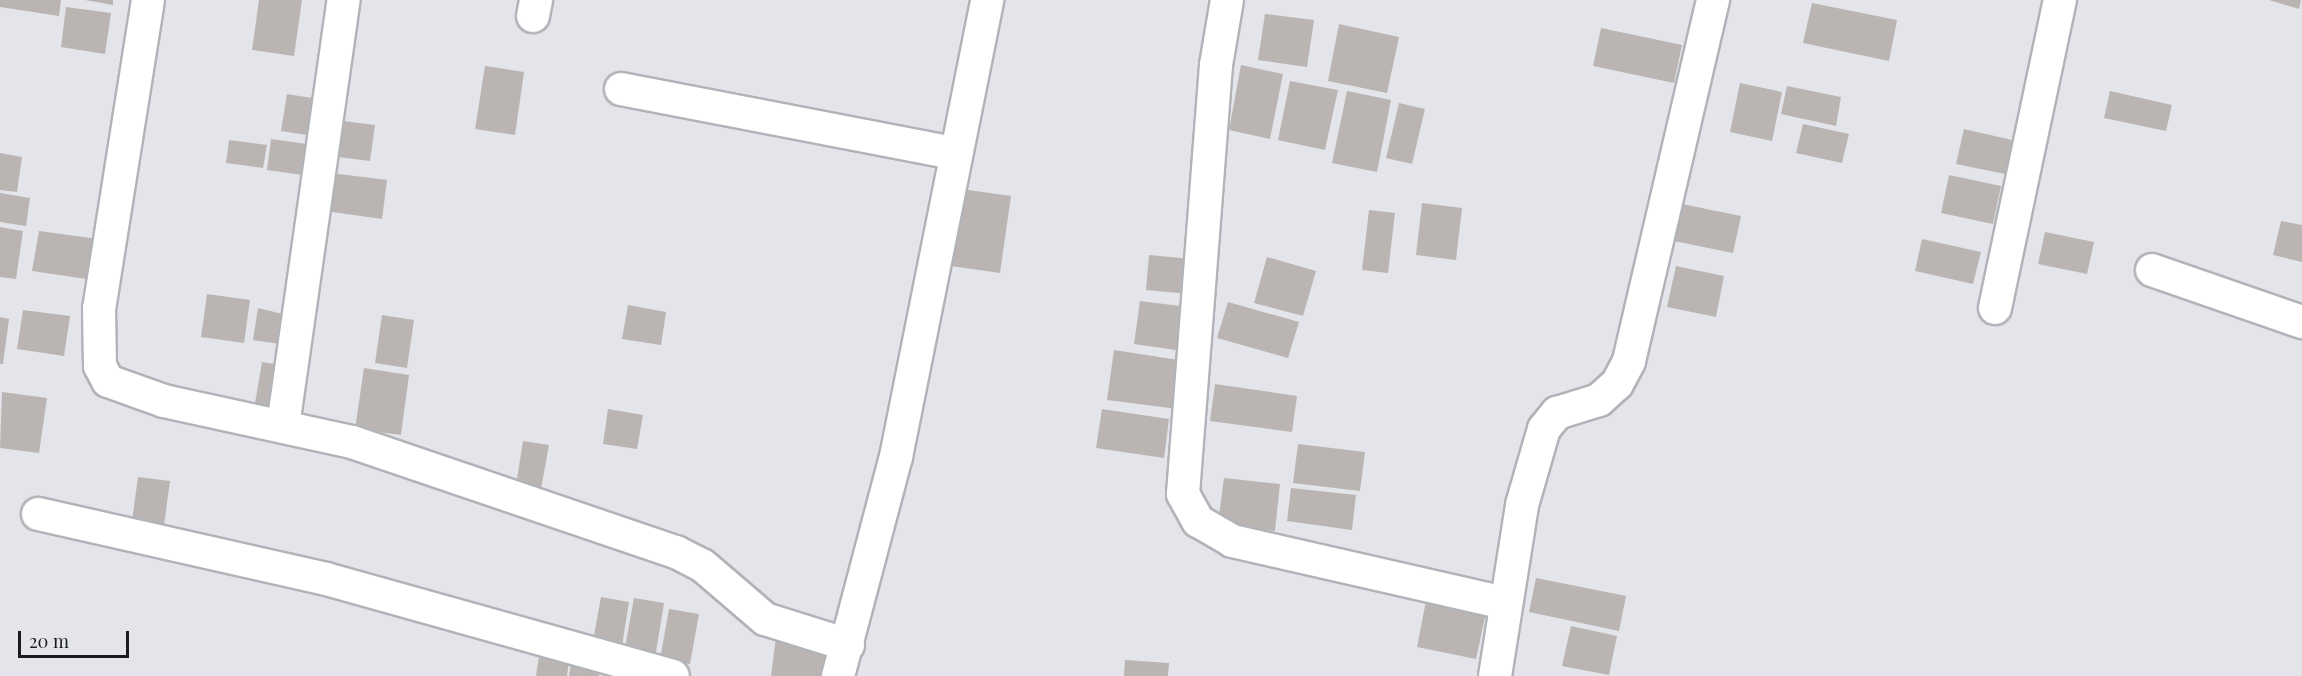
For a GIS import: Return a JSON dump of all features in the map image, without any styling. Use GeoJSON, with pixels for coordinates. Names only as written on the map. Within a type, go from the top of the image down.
{"type":"FeatureCollection","features":[{"type":"Feature","properties":{"kind":"street"},"geometry":{"type":"LineString","coordinates":[[148,0],[108,238],[99,308],[100,366],[108,381],[128,392],[352,441],[676,552],[702,565],[765,619],[848,645]]}},
{"type":"Feature","properties":{"kind":"street"},"geometry":{"type":"LineString","coordinates":[[283,426],[344,0]]}},
{"type":"Feature","properties":{"kind":"street"},"geometry":{"type":"LineString","coordinates":[[838,676],[896,457],[952,153],[987,0]]}},
{"type":"Feature","properties":{"kind":"street"},"geometry":{"type":"LineString","coordinates":[[1227,0],[1216,65],[1183,494],[1198,520],[1232,541],[1506,603]]}},
{"type":"Feature","properties":{"kind":"street"},"geometry":{"type":"LineString","coordinates":[[1495,676],[1522,505],[1544,429],[1557,413],[1599,399],[1617,384],[1629,361],[1713,0]]}},
{"type":"Feature","properties":{"kind":"street"},"geometry":{"type":"LineString","coordinates":[[1995,308],[2060,0]]}},
{"type":"Feature","properties":{"kind":"street"},"geometry":{"type":"LineString","coordinates":[[621,89],[952,153]]}},
{"type":"Feature","properties":{"kind":"street"},"geometry":{"type":"LineString","coordinates":[[2152,270],[2302,322]]}},
{"type":"Feature","properties":{"kind":"street"},"geometry":{"type":"LineString","coordinates":[[38,514],[326,579],[674,676]]}},
{"type":"Feature","properties":{"kind":"building"},"geometry":{"type":"Polygon","coordinates":[[[0,0],[61,0],[59,16],[0,7],[0,0]]]}},
{"type":"Feature","properties":{"kind":"building"},"geometry":{"type":"Polygon","coordinates":[[[85,0],[113,0],[113,5],[85,0]]]}},
{"type":"Feature","properties":{"kind":"building"},"geometry":{"type":"Polygon","coordinates":[[[259,0],[302,0],[294,56],[252,50],[259,0]]]}},
{"type":"Feature","properties":{"kind":"building"},"geometry":{"type":"Polygon","coordinates":[[[2269,0],[2301,0],[2299,9],[2269,0]]]}},
{"type":"Feature","properties":{"kind":"building"},"geometry":{"type":"Polygon","coordinates":[[[1812,3],[1897,20],[1889,61],[1803,43],[1812,3]]]}},
{"type":"Feature","properties":{"kind":"building"},"geometry":{"type":"Polygon","coordinates":[[[66,7],[111,13],[105,54],[61,47],[66,7]]]}},
{"type":"Feature","properties":{"kind":"building"},"geometry":{"type":"Polygon","coordinates":[[[1265,14],[1314,20],[1307,67],[1258,60],[1265,14]]]}},
{"type":"Feature","properties":{"kind":"building"},"geometry":{"type":"Polygon","coordinates":[[[1339,24],[1399,37],[1387,93],[1328,81],[1339,24]]]}},
{"type":"Feature","properties":{"kind":"building"},"geometry":{"type":"Polygon","coordinates":[[[1601,28],[1682,45],[1674,83],[1593,66],[1601,28]]]}},
{"type":"Feature","properties":{"kind":"building"},"geometry":{"type":"Polygon","coordinates":[[[1241,65],[1283,74],[1270,139],[1229,130],[1241,65]]]}},
{"type":"Feature","properties":{"kind":"building"},"geometry":{"type":"Polygon","coordinates":[[[485,66],[524,72],[515,135],[475,129],[485,66]]]}},
{"type":"Feature","properties":{"kind":"building"},"geometry":{"type":"Polygon","coordinates":[[[1290,81],[1338,90],[1325,150],[1278,140],[1290,81]]]}},
{"type":"Feature","properties":{"kind":"building"},"geometry":{"type":"Polygon","coordinates":[[[1740,83],[1782,92],[1772,141],[1730,132],[1740,83]]]}},
{"type":"Feature","properties":{"kind":"building"},"geometry":{"type":"Polygon","coordinates":[[[1787,86],[1841,97],[1836,126],[1781,114],[1787,86]]]}},
{"type":"Feature","properties":{"kind":"building"},"geometry":{"type":"Polygon","coordinates":[[[1347,91],[1391,100],[1377,172],[1332,163],[1347,91]]]}},
{"type":"Feature","properties":{"kind":"building"},"geometry":{"type":"Polygon","coordinates":[[[2110,91],[2172,105],[2166,131],[2104,118],[2110,91]]]}},
{"type":"Feature","properties":{"kind":"building"},"geometry":{"type":"Polygon","coordinates":[[[287,94],[318,99],[313,136],[281,131],[287,94]]]}},
{"type":"Feature","properties":{"kind":"building"},"geometry":{"type":"Polygon","coordinates":[[[1399,103],[1425,109],[1412,164],[1386,158],[1399,103]]]}},
{"type":"Feature","properties":{"kind":"building"},"geometry":{"type":"Polygon","coordinates":[[[343,121],[375,125],[370,161],[338,157],[343,121]]]}},
{"type":"Feature","properties":{"kind":"building"},"geometry":{"type":"Polygon","coordinates":[[[1803,124],[1849,134],[1842,163],[1796,153],[1803,124]]]}},
{"type":"Feature","properties":{"kind":"building"},"geometry":{"type":"Polygon","coordinates":[[[1964,129],[2012,140],[2005,174],[1956,164],[1964,129]]]}},
{"type":"Feature","properties":{"kind":"building"},"geometry":{"type":"Polygon","coordinates":[[[271,139],[314,145],[310,176],[267,170],[271,139]]]}},
{"type":"Feature","properties":{"kind":"building"},"geometry":{"type":"Polygon","coordinates":[[[229,140],[267,145],[263,168],[226,163],[229,140]]]}},
{"type":"Feature","properties":{"kind":"building"},"geometry":{"type":"Polygon","coordinates":[[[0,153],[22,157],[17,192],[0,190],[0,153]]]}},
{"type":"Feature","properties":{"kind":"building"},"geometry":{"type":"Polygon","coordinates":[[[331,173],[387,180],[382,219],[325,211],[331,173]]]}},
{"type":"Feature","properties":{"kind":"building"},"geometry":{"type":"Polygon","coordinates":[[[1949,175],[2001,186],[1993,224],[1941,213],[1949,175]]]}},
{"type":"Feature","properties":{"kind":"building"},"geometry":{"type":"Polygon","coordinates":[[[961,189],[1011,196],[1000,273],[951,266],[961,189]]]}},
{"type":"Feature","properties":{"kind":"building"},"geometry":{"type":"Polygon","coordinates":[[[0,193],[30,198],[26,226],[0,222],[0,193]]]}},
{"type":"Feature","properties":{"kind":"building"},"geometry":{"type":"Polygon","coordinates":[[[1422,203],[1462,208],[1456,260],[1416,255],[1422,203]]]}},
{"type":"Feature","properties":{"kind":"building"},"geometry":{"type":"Polygon","coordinates":[[[1682,204],[1741,216],[1733,253],[1674,241],[1682,204]]]}},
{"type":"Feature","properties":{"kind":"building"},"geometry":{"type":"Polygon","coordinates":[[[1369,210],[1395,213],[1388,273],[1362,270],[1369,210]]]}},
{"type":"Feature","properties":{"kind":"building"},"geometry":{"type":"Polygon","coordinates":[[[2281,221],[2302,225],[2302,262],[2273,255],[2281,221]]]}},
{"type":"Feature","properties":{"kind":"building"},"geometry":{"type":"Polygon","coordinates":[[[0,227],[23,231],[16,279],[0,277],[0,227]]]}},
{"type":"Feature","properties":{"kind":"building"},"geometry":{"type":"Polygon","coordinates":[[[39,231],[106,240],[100,281],[32,271],[39,231]]]}},
{"type":"Feature","properties":{"kind":"building"},"geometry":{"type":"Polygon","coordinates":[[[2045,232],[2094,242],[2087,274],[2038,264],[2045,232]]]}},
{"type":"Feature","properties":{"kind":"building"},"geometry":{"type":"Polygon","coordinates":[[[1922,239],[1981,252],[1973,284],[1915,271],[1922,239]]]}},
{"type":"Feature","properties":{"kind":"building"},"geometry":{"type":"Polygon","coordinates":[[[1149,255],[1192,259],[1189,294],[1146,290],[1149,255]]]}},
{"type":"Feature","properties":{"kind":"building"},"geometry":{"type":"Polygon","coordinates":[[[1267,257],[1316,271],[1303,316],[1254,303],[1267,257]]]}},
{"type":"Feature","properties":{"kind":"building"},"geometry":{"type":"Polygon","coordinates":[[[1676,266],[1724,276],[1716,317],[1667,307],[1676,266]]]}},
{"type":"Feature","properties":{"kind":"building"},"geometry":{"type":"Polygon","coordinates":[[[207,294],[250,300],[244,343],[201,337],[207,294]]]}},
{"type":"Feature","properties":{"kind":"building"},"geometry":{"type":"Polygon","coordinates":[[[1140,301],[1196,308],[1190,352],[1134,344],[1140,301]]]}},
{"type":"Feature","properties":{"kind":"building"},"geometry":{"type":"Polygon","coordinates":[[[1228,302],[1299,322],[1288,358],[1217,338],[1228,302]]]}},
{"type":"Feature","properties":{"kind":"building"},"geometry":{"type":"Polygon","coordinates":[[[628,305],[666,312],[661,345],[622,339],[628,305]]]}},
{"type":"Feature","properties":{"kind":"building"},"geometry":{"type":"Polygon","coordinates":[[[258,308],[291,316],[287,345],[253,340],[258,308]]]}},
{"type":"Feature","properties":{"kind":"building"},"geometry":{"type":"Polygon","coordinates":[[[23,310],[70,316],[64,356],[17,349],[23,310]]]}},
{"type":"Feature","properties":{"kind":"building"},"geometry":{"type":"Polygon","coordinates":[[[382,315],[414,320],[407,368],[375,363],[382,315]]]}},
{"type":"Feature","properties":{"kind":"building"},"geometry":{"type":"Polygon","coordinates":[[[0,317],[9,319],[3,364],[0,364],[0,317]]]}},
{"type":"Feature","properties":{"kind":"building"},"geometry":{"type":"Polygon","coordinates":[[[1114,350],[1185,361],[1178,409],[1107,400],[1114,350]]]}},
{"type":"Feature","properties":{"kind":"building"},"geometry":{"type":"Polygon","coordinates":[[[262,362],[286,366],[279,407],[255,403],[262,362]]]}},
{"type":"Feature","properties":{"kind":"building"},"geometry":{"type":"Polygon","coordinates":[[[364,368],[409,375],[401,435],[355,429],[364,368]]]}},
{"type":"Feature","properties":{"kind":"building"},"geometry":{"type":"Polygon","coordinates":[[[1215,384],[1297,396],[1292,432],[1210,421],[1215,384]]]}},
{"type":"Feature","properties":{"kind":"building"},"geometry":{"type":"Polygon","coordinates":[[[2,392],[47,398],[39,453],[0,448],[2,392]]]}},
{"type":"Feature","properties":{"kind":"building"},"geometry":{"type":"Polygon","coordinates":[[[608,409],[643,415],[637,449],[603,444],[608,409]]]}},
{"type":"Feature","properties":{"kind":"building"},"geometry":{"type":"Polygon","coordinates":[[[1102,409],[1169,419],[1164,458],[1096,448],[1102,409]]]}},
{"type":"Feature","properties":{"kind":"building"},"geometry":{"type":"Polygon","coordinates":[[[523,441],[549,445],[541,489],[516,485],[523,441]]]}},
{"type":"Feature","properties":{"kind":"building"},"geometry":{"type":"Polygon","coordinates":[[[1298,444],[1365,452],[1360,491],[1293,483],[1298,444]]]}},
{"type":"Feature","properties":{"kind":"building"},"geometry":{"type":"Polygon","coordinates":[[[138,477],[170,481],[164,525],[132,521],[138,477]]]}},
{"type":"Feature","properties":{"kind":"building"},"geometry":{"type":"Polygon","coordinates":[[[1224,478],[1280,484],[1275,531],[1218,524],[1224,478]]]}},
{"type":"Feature","properties":{"kind":"building"},"geometry":{"type":"Polygon","coordinates":[[[1291,488],[1356,495],[1352,530],[1287,521],[1291,488]]]}},
{"type":"Feature","properties":{"kind":"building"},"geometry":{"type":"Polygon","coordinates":[[[1536,578],[1626,596],[1619,631],[1529,612],[1536,578]]]}},
{"type":"Feature","properties":{"kind":"building"},"geometry":{"type":"Polygon","coordinates":[[[1427,596],[1487,608],[1476,659],[1417,647],[1427,596]]]}},
{"type":"Feature","properties":{"kind":"building"},"geometry":{"type":"Polygon","coordinates":[[[601,597],[629,602],[622,646],[593,641],[601,597]]]}},
{"type":"Feature","properties":{"kind":"building"},"geometry":{"type":"Polygon","coordinates":[[[634,598],[664,603],[655,658],[624,653],[634,598]]]}},
{"type":"Feature","properties":{"kind":"building"},"geometry":{"type":"Polygon","coordinates":[[[669,609],[699,614],[690,664],[660,659],[669,609]]]}},
{"type":"Feature","properties":{"kind":"building"},"geometry":{"type":"Polygon","coordinates":[[[1571,626],[1617,636],[1609,675],[1562,666],[1571,626]]]}},
{"type":"Feature","properties":{"kind":"building"},"geometry":{"type":"Polygon","coordinates":[[[776,637],[827,643],[823,676],[771,676],[776,637]]]}},
{"type":"Feature","properties":{"kind":"building"},"geometry":{"type":"Polygon","coordinates":[[[540,649],[570,654],[567,676],[536,676],[540,649]]]}},
{"type":"Feature","properties":{"kind":"building"},"geometry":{"type":"Polygon","coordinates":[[[573,653],[602,659],[599,676],[569,676],[573,653]]]}},
{"type":"Feature","properties":{"kind":"building"},"geometry":{"type":"Polygon","coordinates":[[[1125,660],[1169,663],[1168,676],[1124,676],[1125,660]]]}}]}
